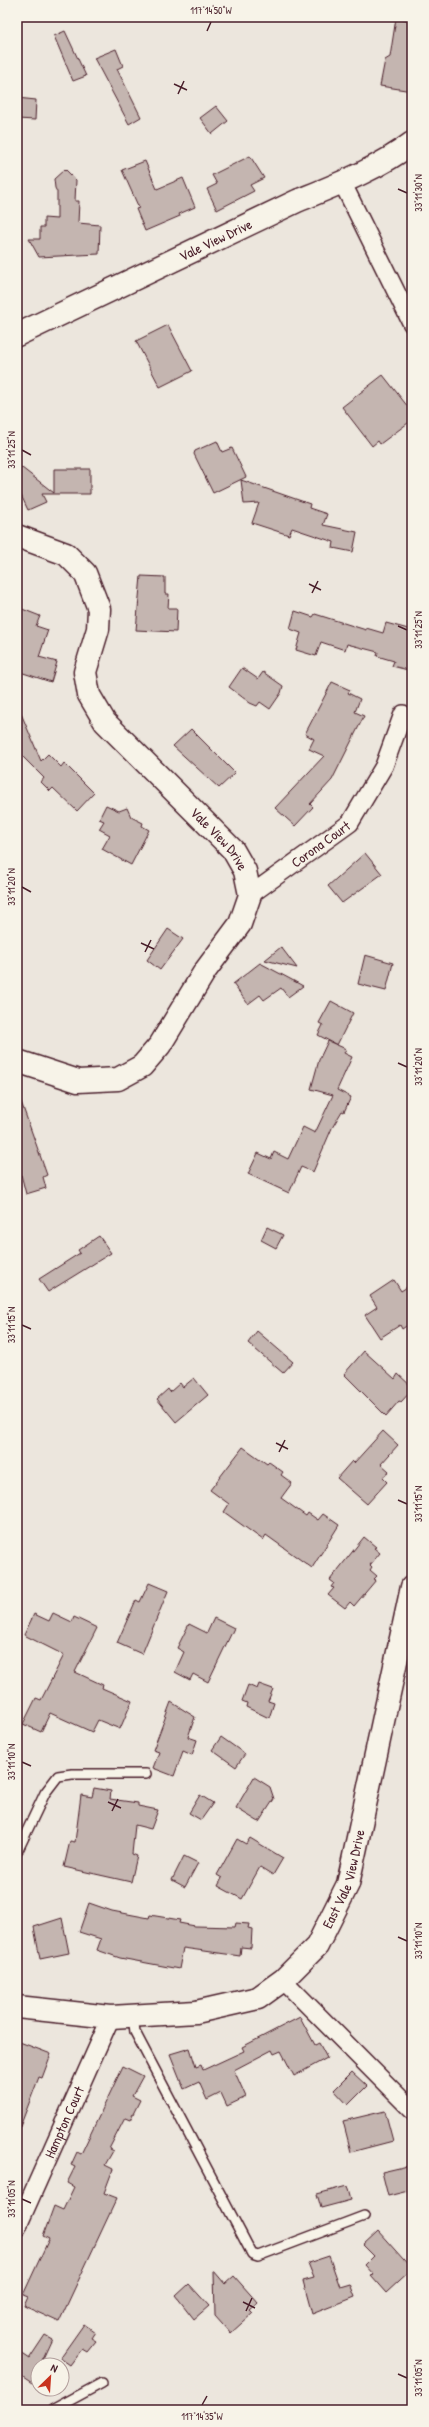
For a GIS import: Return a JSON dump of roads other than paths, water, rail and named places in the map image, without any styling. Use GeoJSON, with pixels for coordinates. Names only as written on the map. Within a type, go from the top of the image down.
{"type":"FeatureCollection","features":[{"type":"Feature","properties":{"kind":"street","name":"Vale View Drive"},"geometry":{"type":"LineString","coordinates":[[17,335],[269,214],[342,182],[401,152],[412,143]]}},
{"type":"Feature","properties":{"kind":"street"},"geometry":{"type":"LineString","coordinates":[[342,182],[412,324]]}},
{"type":"Feature","properties":{"kind":"street","name":"Vale View Drive"},"geometry":{"type":"LineString","coordinates":[[17,536],[66,554],[85,573],[99,609],[98,629],[85,672],[89,695],[105,722],[232,850],[245,871],[250,895]]}},
{"type":"Feature","properties":{"kind":"street","name":"Corona Court"},"geometry":{"type":"LineString","coordinates":[[250,895],[350,823],[384,766],[403,714]]}},
{"type":"Feature","properties":{"kind":"street"},"geometry":{"type":"LineString","coordinates":[[17,1061],[78,1081],[118,1079],[142,1066],[160,1045],[205,971],[240,924],[250,895]]}},
{"type":"Feature","properties":{"kind":"street","name":"East Vale View Drive"},"geometry":{"type":"LineString","coordinates":[[110,2017],[196,2012],[258,1998],[283,1980],[317,1946],[348,1884],[406,1642],[412,1587]]}},
{"type":"Feature","properties":{"kind":"street"},"geometry":{"type":"LineString","coordinates":[[283,1980],[412,2110]]}},
{"type":"Feature","properties":{"kind":"street"},"geometry":{"type":"LineString","coordinates":[[17,2007],[110,2017]]}},
{"type":"Feature","properties":{"kind":"street","name":"Hampton Court"},"geometry":{"type":"LineString","coordinates":[[17,2228],[110,2017]]}},
{"type":"Feature","properties":{"kind":"lane"},"geometry":{"type":"LineString","coordinates":[[17,1852],[45,1792],[58,1776],[72,1774],[146,1774]]}},
{"type":"Feature","properties":{"kind":"lane"},"geometry":{"type":"LineString","coordinates":[[133,2016],[134,2032],[252,2254],[258,2256],[364,2216]]}},
{"type":"Feature","properties":{"kind":"lane"},"geometry":{"type":"LineString","coordinates":[[52,2410],[102,2383]]}}]}
